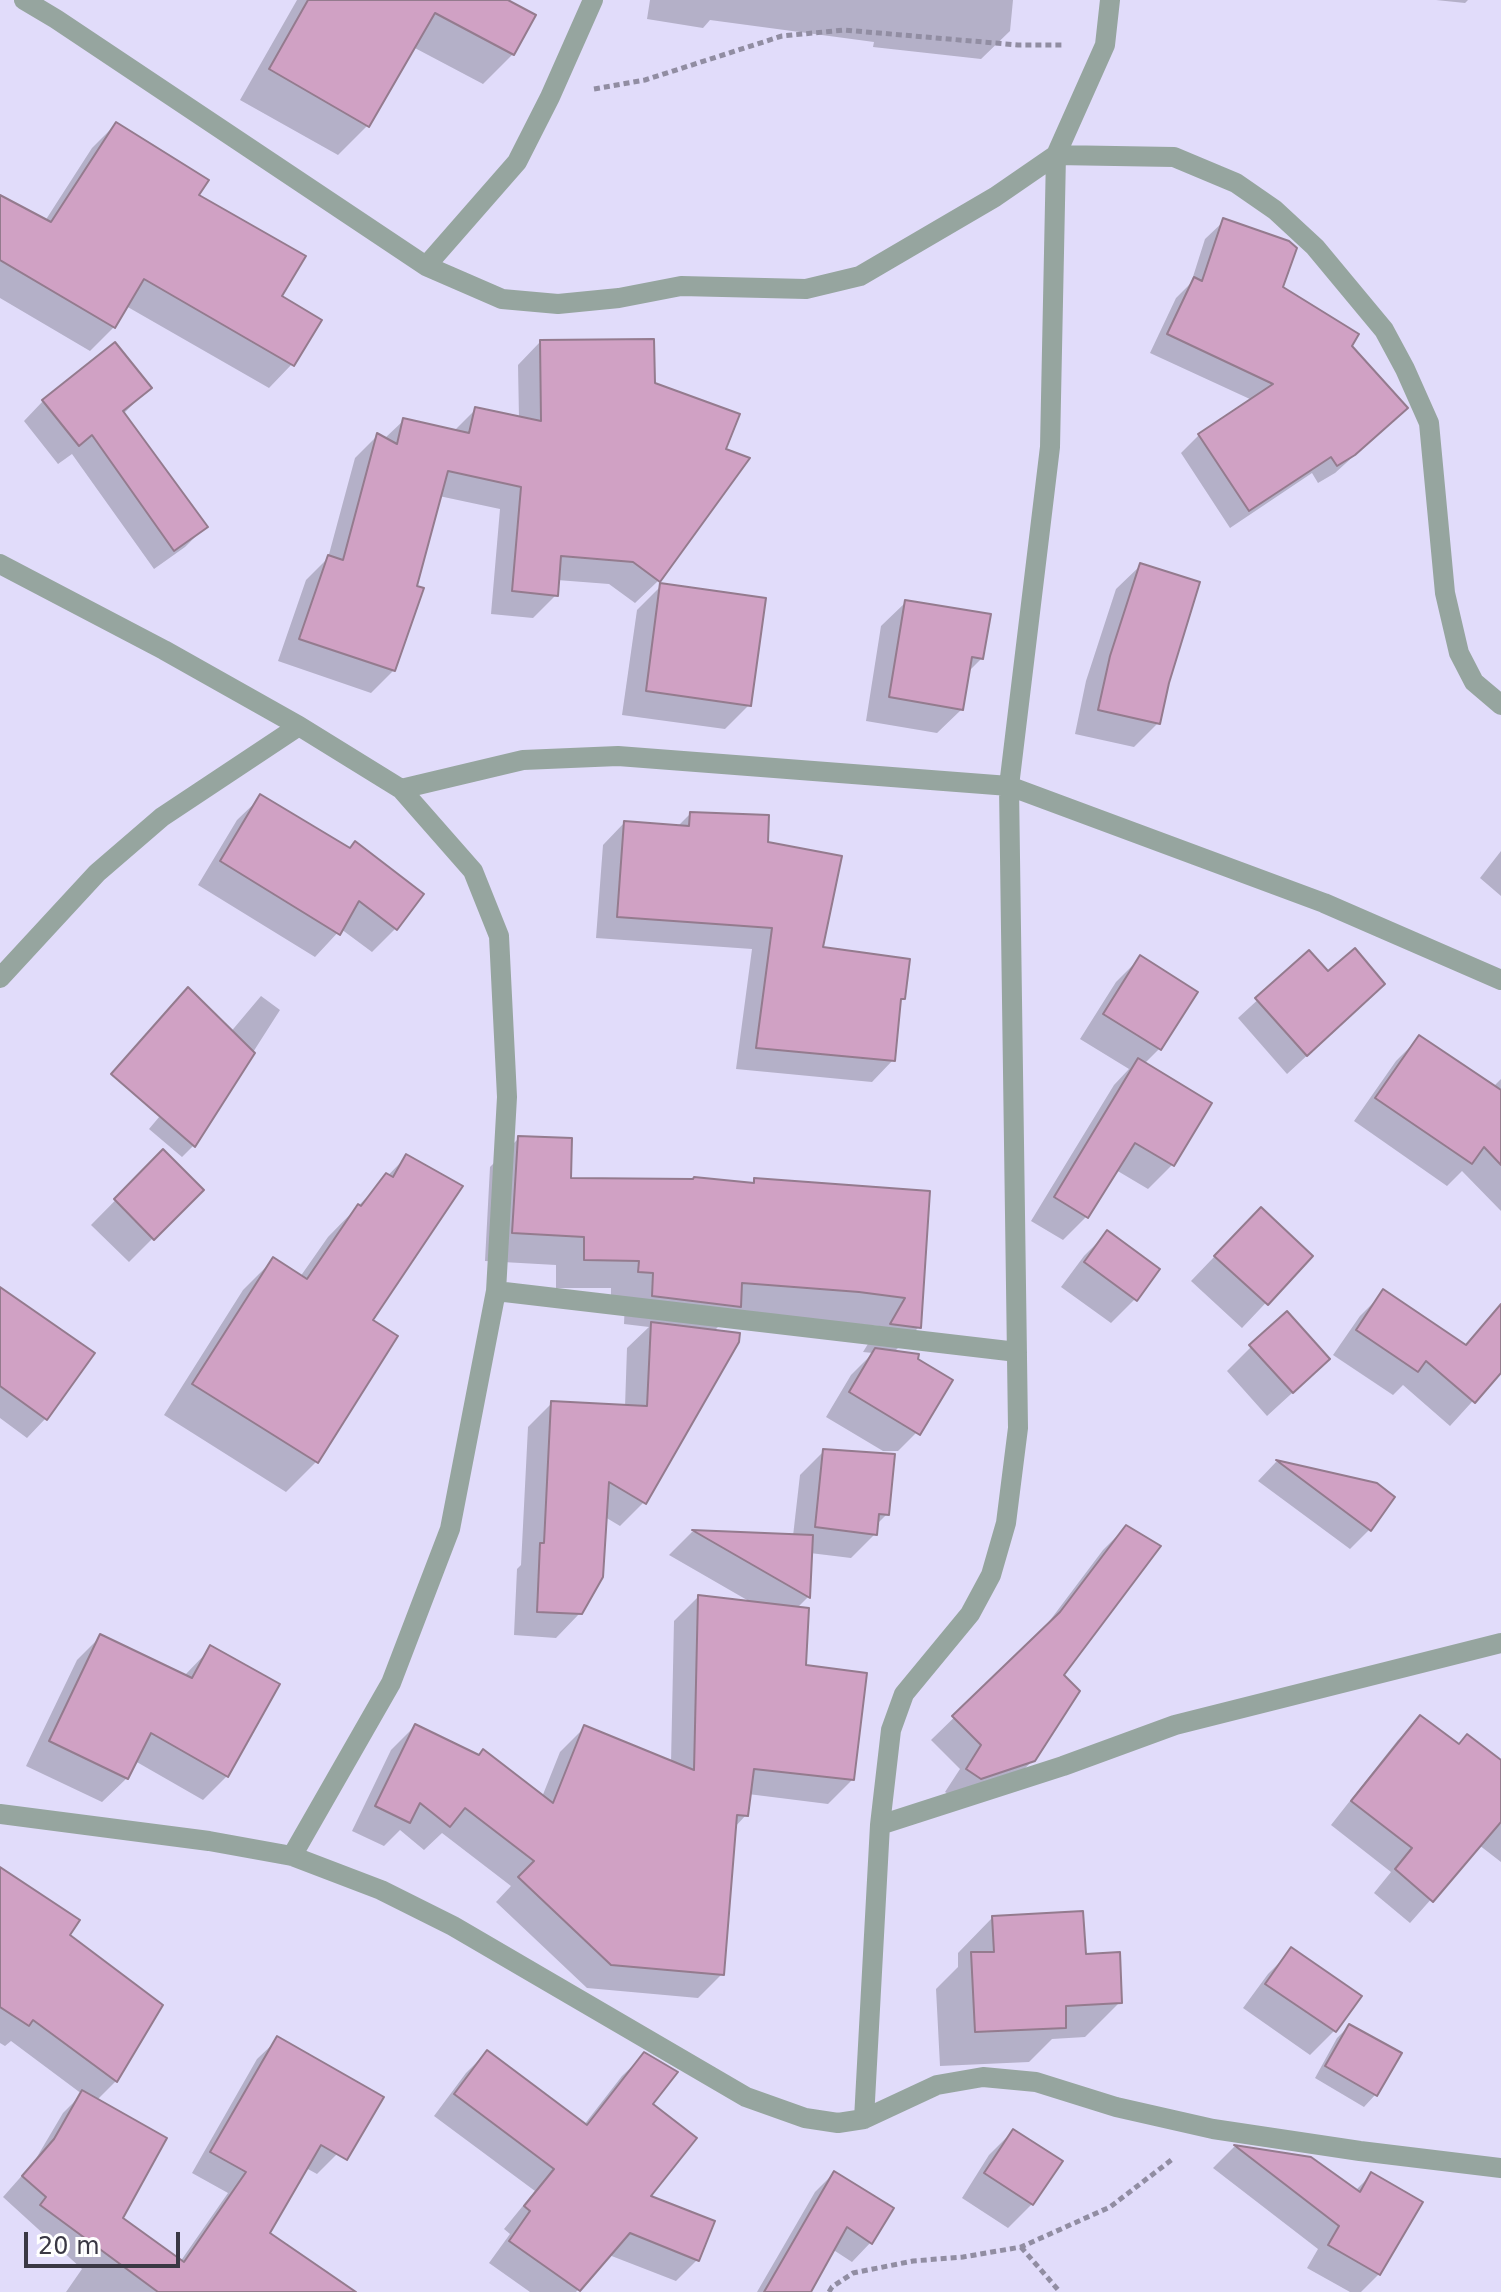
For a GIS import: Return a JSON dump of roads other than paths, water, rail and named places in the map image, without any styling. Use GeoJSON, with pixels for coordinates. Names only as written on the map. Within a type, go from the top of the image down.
{"type":"FeatureCollection","features":[{"type":"Feature","properties":{"kind":"street"},"geometry":{"type":"LineString","coordinates":[[24,0],[426,266],[502,299],[558,304],[619,298],[681,286],[806,289],[860,276],[995,197],[1056,155],[1174,157],[1236,183],[1275,210],[1315,247],[1384,330],[1405,369],[1429,423],[1445,593],[1459,653],[1474,682],[1501,705]]}},
{"type":"Feature","properties":{"kind":"street"},"geometry":{"type":"LineString","coordinates":[[426,266],[517,162],[593,0]]}},
{"type":"Feature","properties":{"kind":"street"},"geometry":{"type":"LineString","coordinates":[[864,2119],[880,1825],[891,1730],[904,1694],[970,1614],[991,1575],[1006,1523],[1018,1428],[1009,786],[1050,447],[1056,155],[1105,45],[1110,0]]}},
{"type":"Feature","properties":{"kind":"street"},"geometry":{"type":"LineString","coordinates":[[0,564],[164,650],[299,726],[401,789],[473,871],[499,936],[507,1097],[496,1291],[450,1529],[391,1683],[292,1856]]}},
{"type":"Feature","properties":{"kind":"street"},"geometry":{"type":"LineString","coordinates":[[0,978],[97,873],[162,817],[299,726]]}},
{"type":"Feature","properties":{"kind":"street"},"geometry":{"type":"LineString","coordinates":[[401,789],[523,760],[618,756],[1009,786],[1324,903],[1501,980]]}},
{"type":"Feature","properties":{"kind":"street"},"geometry":{"type":"LineString","coordinates":[[496,1291],[1017,1352]]}},
{"type":"Feature","properties":{"kind":"street"},"geometry":{"type":"LineString","coordinates":[[880,1825],[1063,1766],[1175,1725],[1501,1643]]}},
{"type":"Feature","properties":{"kind":"street"},"geometry":{"type":"LineString","coordinates":[[0,1814],[209,1841],[292,1856],[381,1890],[453,1926],[746,2097],[805,2118],[838,2123],[864,2119],[937,2085],[983,2077],[1036,2082],[1129,2110],[1213,2129],[1501,2168]]}}]}
